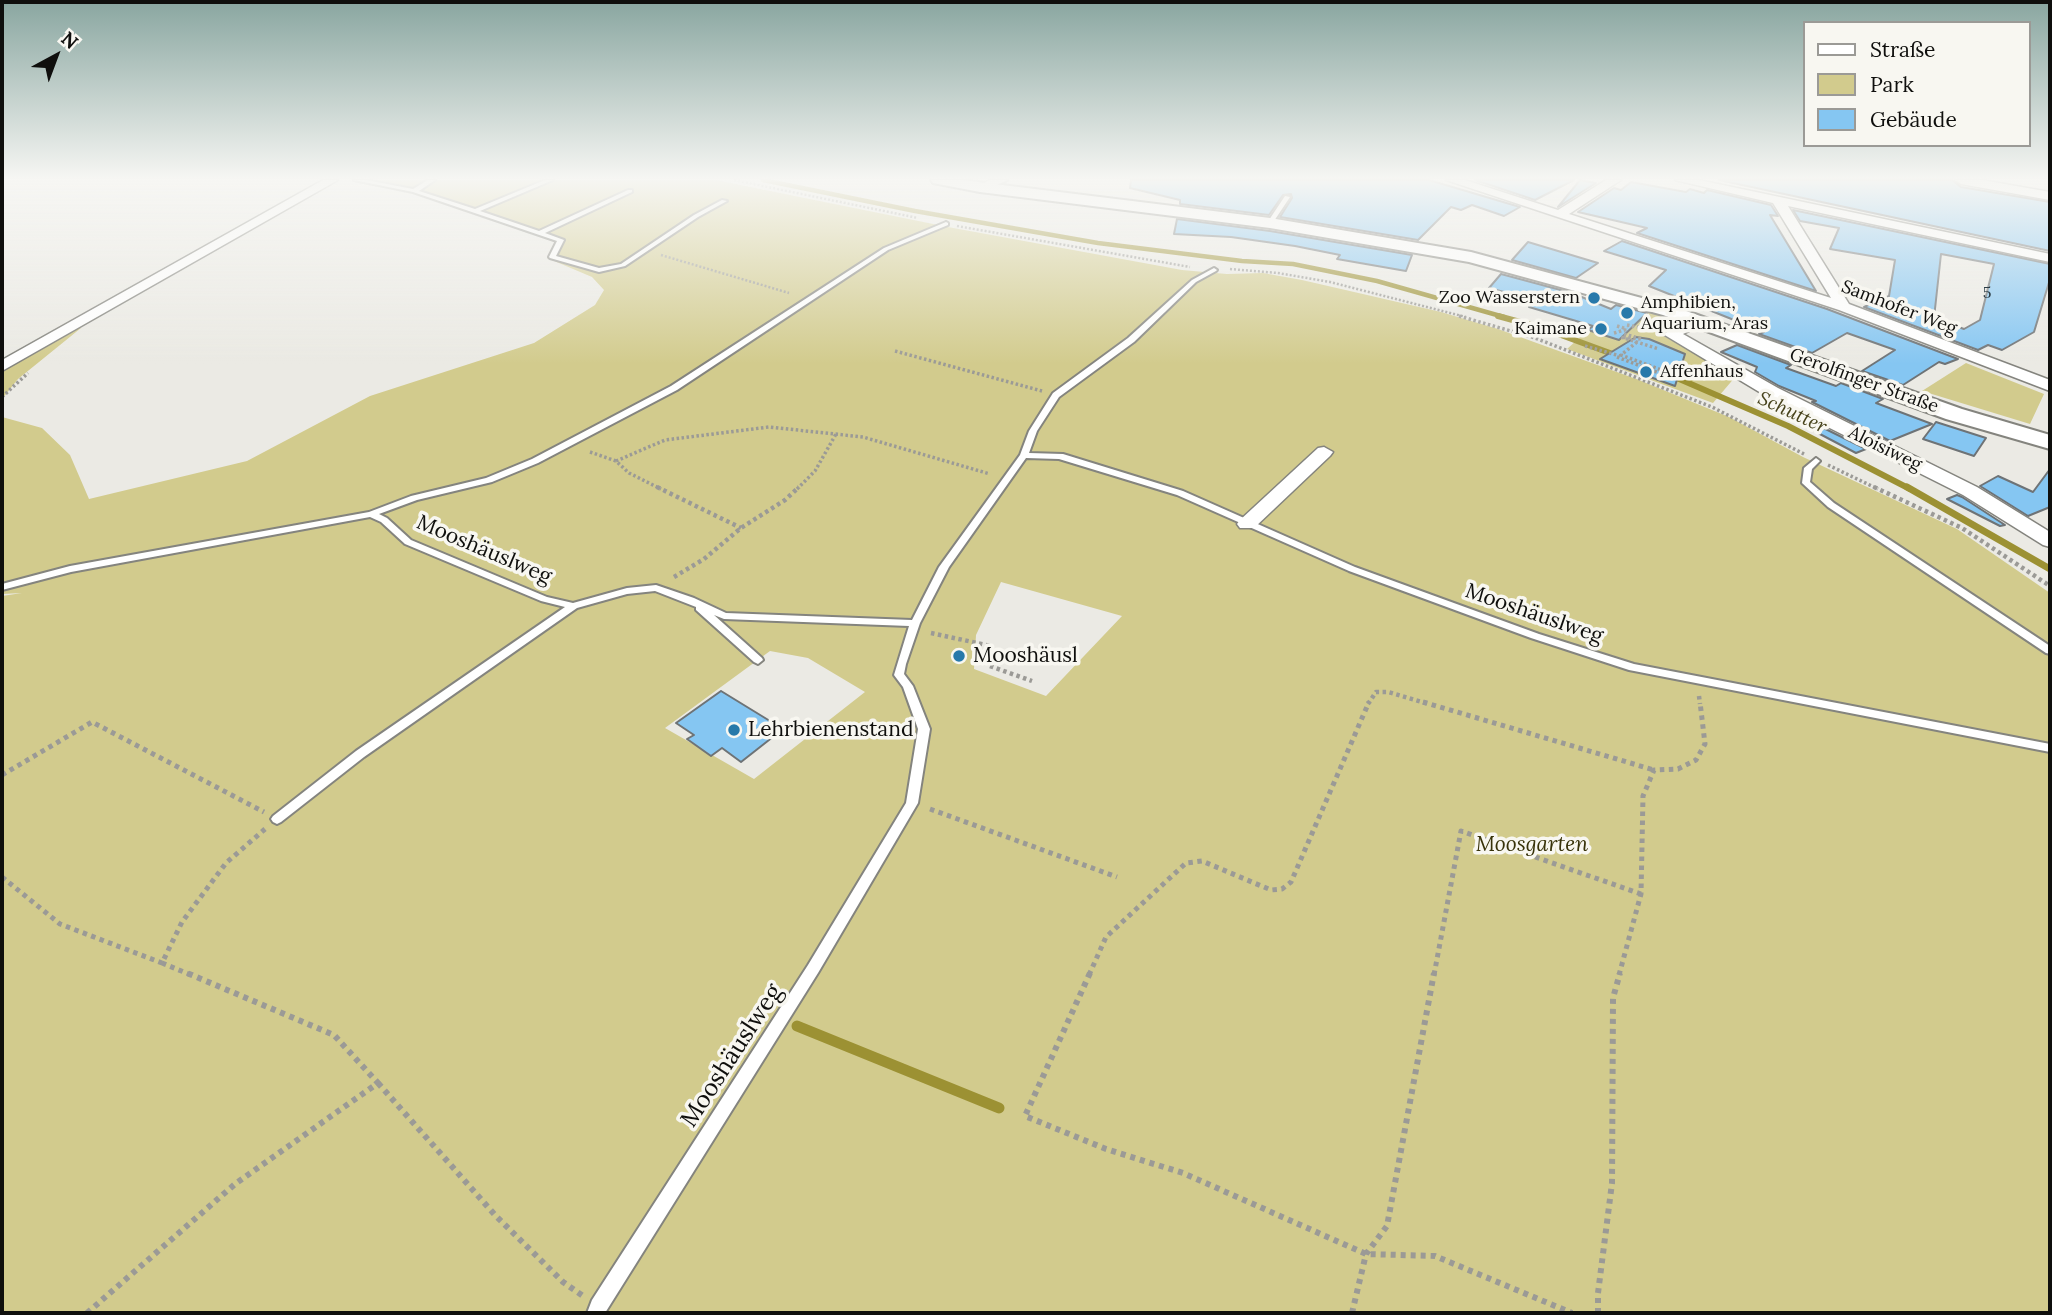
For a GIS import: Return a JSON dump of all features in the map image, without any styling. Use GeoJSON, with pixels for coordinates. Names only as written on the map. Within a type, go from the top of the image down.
{"type":"FeatureCollection","features":[{"type":"Feature","properties":{"kind":"street"},"geometry":{"type":"LineString","coordinates":[[2,366],[223,241]]}},
{"type":"Feature","properties":{"kind":"street","name":"Gerolfinger Straße"},"geometry":{"type":"LineString","coordinates":[[1379,241],[1471,257],[1589,288],[1698,321],[1954,414],[2050,442]]}},
{"type":"Feature","properties":{"kind":"street","name":"Samhofer Weg"},"geometry":{"type":"LineString","coordinates":[[1644,241],[1844,307],[2050,386]]}},
{"type":"Feature","properties":{"kind":"street"},"geometry":{"type":"LineString","coordinates":[[1803,241],[1844,307]]}},
{"type":"Feature","properties":{"kind":"street"},"geometry":{"type":"LineString","coordinates":[[1971,241],[2050,258]]}},
{"type":"Feature","properties":{"kind":"street","name":"Aloisiweg"},"geometry":{"type":"LineString","coordinates":[[1698,321],[1671,334],[1772,393],[1970,491],[2050,541]]}},
{"type":"Feature","properties":{"kind":"street"},"geometry":{"type":"LineString","coordinates":[[1247,524],[1324,452]]}},
{"type":"Feature","properties":{"kind":"lane"},"geometry":{"type":"LineString","coordinates":[[560,241],[552,257],[599,270],[623,265],[659,241]]}},
{"type":"Feature","properties":{"kind":"lane"},"geometry":{"type":"LineString","coordinates":[[2,587],[70,569],[371,514],[414,498],[489,480],[567,444],[674,388],[886,250],[906,241]]}},
{"type":"Feature","properties":{"kind":"lane","name":"Mooshäuslweg"},"geometry":{"type":"LineString","coordinates":[[597,1310],[813,969],[912,803],[924,729],[916,704],[900,675],[901,664],[914,626],[944,567],[1024,455],[1033,431],[1056,395],[1131,340],[1194,281],[1214,271]]}},
{"type":"Feature","properties":{"kind":"lane","name":"Mooshäuslweg"},"geometry":{"type":"LineString","coordinates":[[1024,455],[1060,457],[1101,467],[1180,494],[1352,569],[1535,636],[1633,667],[2050,748]]}},
{"type":"Feature","properties":{"kind":"lane"},"geometry":{"type":"LineString","coordinates":[[1816,461],[1808,468],[1806,483],[1831,505],[2050,651]]}},
{"type":"Feature","properties":{"kind":"lane","name":"Mooshäuslweg"},"geometry":{"type":"LineString","coordinates":[[371,514],[384,520],[408,542],[427,551],[544,598],[573,606]]}},
{"type":"Feature","properties":{"kind":"lane"},"geometry":{"type":"LineString","coordinates":[[277,819],[360,754],[573,606],[627,591],[656,588],[724,616],[914,626]]}},
{"type":"Feature","properties":{"kind":"lane"},"geometry":{"type":"LineString","coordinates":[[690,600],[758,660]]}},
{"type":"Feature","properties":{"kind":"path"},"geometry":{"type":"LineString","coordinates":[[1045,241],[1214,271],[1235,269],[1278,273],[1330,282],[1535,338],[1712,407],[1761,430],[1816,461],[1852,475],[1962,528],[2050,586]]}},
{"type":"Feature","properties":{"kind":"path"},"geometry":{"type":"LineString","coordinates":[[649,248],[659,252],[662,257],[812,299]]}},
{"type":"Feature","properties":{"kind":"path"},"geometry":{"type":"LineString","coordinates":[[1614,334],[1628,330],[1617,326]]}},
{"type":"Feature","properties":{"kind":"path"},"geometry":{"type":"LineString","coordinates":[[1608,332],[1631,340]]}},
{"type":"Feature","properties":{"kind":"path"},"geometry":{"type":"LineString","coordinates":[[1619,356],[1637,342]]}},
{"type":"Feature","properties":{"kind":"path"},"geometry":{"type":"LineString","coordinates":[[1585,346],[1667,372],[1708,371]]}},
{"type":"Feature","properties":{"kind":"path"},"geometry":{"type":"LineString","coordinates":[[895,351],[1056,395]]}},
{"type":"Feature","properties":{"kind":"path"},"geometry":{"type":"LineString","coordinates":[[1619,356],[1667,376]]}},
{"type":"Feature","properties":{"kind":"path"},"geometry":{"type":"LineString","coordinates":[[616,461],[665,440],[696,434],[769,427],[836,433],[894,445],[1007,479]]}},
{"type":"Feature","properties":{"kind":"path"},"geometry":{"type":"LineString","coordinates":[[656,588],[704,559],[741,528],[785,500],[815,471],[836,433]]}},
{"type":"Feature","properties":{"kind":"path"},"geometry":{"type":"LineString","coordinates":[[567,444],[616,461],[629,473],[741,528]]}},
{"type":"Feature","properties":{"kind":"path"},"geometry":{"type":"LineString","coordinates":[[914,626],[991,646],[987,665],[1032,681]]}},
{"type":"Feature","properties":{"kind":"path"},"geometry":{"type":"LineString","coordinates":[[1572,1313],[1435,1256],[1366,1254],[1183,1173],[1107,1149],[1025,1116],[1106,937],[1186,863],[1202,861],[1271,890],[1282,890],[1291,882],[1370,699],[1376,692],[1388,692],[1654,770],[1678,769],[1696,760],[1705,744],[1697,681]]}},
{"type":"Feature","properties":{"kind":"path"},"geometry":{"type":"LineString","coordinates":[[2,775],[92,722],[277,819],[226,863],[182,922],[162,963]]}},
{"type":"Feature","properties":{"kind":"path"},"geometry":{"type":"LineString","coordinates":[[1598,1313],[1598,1293],[1612,1183],[1613,998],[1641,894],[1643,796],[1654,770]]}},
{"type":"Feature","properties":{"kind":"path"},"geometry":{"type":"LineString","coordinates":[[912,803],[1117,877]]}},
{"type":"Feature","properties":{"kind":"path"},"geometry":{"type":"LineString","coordinates":[[1352,1313],[1366,1254],[1387,1226],[1461,831],[1641,894]]}},
{"type":"Feature","properties":{"kind":"path"},"geometry":{"type":"LineString","coordinates":[[2,877],[60,924],[162,963],[334,1035],[495,1215],[563,1282],[597,1310]]}},
{"type":"Feature","properties":{"kind":"path"},"geometry":{"type":"LineString","coordinates":[[87,1313],[235,1184],[378,1083]]}},
{"type":"Feature","properties":{"kind":"green space","name":"Moosgarten"},"geometry":{"type":"Polygon","coordinates":[[[1026,241],[1182,270],[1227,274],[1263,273],[1441,312],[1498,329],[1639,380],[1729,417],[1803,457],[1957,529],[2050,593],[2050,1313],[2,1313],[2,596],[22,593],[2,594],[2,417],[42,428],[70,455],[89,499],[247,461],[370,396],[534,343],[595,305],[604,290],[592,277],[547,258],[555,242],[1026,241]],[[1001,582],[976,635],[974,669],[1046,696],[1122,616],[1001,582]],[[770,651],[665,728],[754,779],[865,692],[808,658],[770,651]]]}},
{"type":"Feature","properties":{"kind":"green space"},"geometry":{"type":"Polygon","coordinates":[[[1619,302],[1665,316],[1667,319],[1657,327],[1660,328],[1657,332],[1736,376],[1713,403],[1567,349],[1619,302]]]}},
{"type":"Feature","properties":{"kind":"green space"},"geometry":{"type":"Polygon","coordinates":[[[72,328],[81,328],[18,379],[2,399],[2,361],[21,359],[72,328]]]}},
{"type":"Feature","properties":{"kind":"green space"},"geometry":{"type":"Polygon","coordinates":[[[1966,363],[2044,394],[2030,424],[1922,391],[1966,363]]]}},
{"type":"Feature","properties":{"kind":"building"},"geometry":{"type":"Polygon","coordinates":[[[1262,241],[1331,241],[1412,255],[1406,271],[1337,259],[1340,255],[1262,241]]]}},
{"type":"Feature","properties":{"kind":"building"},"geometry":{"type":"Polygon","coordinates":[[[1623,241],[1827,309],[1958,359],[1945,364],[1939,362],[1903,385],[1862,371],[1895,350],[1847,333],[1812,353],[1759,334],[1764,332],[1649,286],[1666,270],[1604,251],[1623,241]]]}},
{"type":"Feature","properties":{"kind":"building"},"geometry":{"type":"Polygon","coordinates":[[[1663,241],[1786,241],[1816,291],[1663,241]]]}},
{"type":"Feature","properties":{"kind":"building"},"geometry":{"type":"Polygon","coordinates":[[[1833,241],[1942,241],[2050,264],[2050,279],[2034,332],[2002,350],[1988,345],[1978,350],[1864,307],[1889,296],[1895,260],[1830,249],[1833,241]],[[1941,254],[1934,318],[1964,329],[1980,320],[1994,264],[1941,254]]]}},
{"type":"Feature","properties":{"kind":"building"},"geometry":{"type":"Polygon","coordinates":[[[2005,241],[2050,241],[2050,251],[2005,241]]]}},
{"type":"Feature","properties":{"kind":"building"},"geometry":{"type":"Polygon","coordinates":[[[1528,242],[1598,263],[1576,278],[1512,260],[1528,242]]]}},
{"type":"Feature","properties":{"kind":"building"},"geometry":{"type":"Polygon","coordinates":[[[1501,274],[1572,293],[1611,309],[1616,305],[1647,313],[1619,340],[1588,330],[1593,326],[1529,307],[1537,301],[1489,288],[1501,274]]]}},
{"type":"Feature","properties":{"kind":"building"},"geometry":{"type":"Polygon","coordinates":[[[1636,337],[1649,339],[1685,354],[1675,386],[1600,359],[1636,337]]]}},
{"type":"Feature","properties":{"kind":"building"},"geometry":{"type":"Polygon","coordinates":[[[1737,345],[1791,365],[1786,368],[1836,386],[1841,383],[1883,399],[1876,403],[1932,424],[1890,441],[1812,402],[1816,401],[1779,386],[1755,372],[1757,367],[1721,352],[1737,345]]]}},
{"type":"Feature","properties":{"kind":"building"},"geometry":{"type":"Polygon","coordinates":[[[1787,410],[1866,449],[1856,453],[1778,412],[1787,410]]]}},
{"type":"Feature","properties":{"kind":"building"},"geometry":{"type":"Polygon","coordinates":[[[1936,422],[1986,438],[1974,456],[1923,439],[1936,422]]]}},
{"type":"Feature","properties":{"kind":"building"},"geometry":{"type":"Polygon","coordinates":[[[2050,469],[2050,507],[2028,516],[1980,486],[1998,476],[2033,492],[2050,469]]]}},
{"type":"Feature","properties":{"kind":"building"},"geometry":{"type":"Polygon","coordinates":[[[1957,495],[2005,525],[2000,526],[1947,499],[1957,495]]]}},
{"type":"Feature","properties":{"kind":"building","name":"Lehrbienenstand"},"geometry":{"type":"Polygon","coordinates":[[[721,691],[783,729],[741,762],[722,748],[711,756],[687,739],[694,735],[676,723],[721,691]]]}},
{"type":"Feature","properties":{"kind":"waterway","name":"Schutter"},"geometry":{"type":"LineString","coordinates":[[1089,241],[1242,261],[1293,264],[1377,281],[1504,317]]}},
{"type":"Feature","properties":{"kind":"waterway","name":"Schutter"},"geometry":{"type":"LineString","coordinates":[[1498,316],[1542,328],[1618,356]]}},
{"type":"Feature","properties":{"kind":"waterway","name":"Schutter"},"geometry":{"type":"LineString","coordinates":[[1670,375],[1788,426],[1910,489]]}},
{"type":"Feature","properties":{"kind":"waterway","name":"Schutter"},"geometry":{"type":"LineString","coordinates":[[1907,487],[2050,569]]}},
{"type":"Feature","properties":{"kind":"waterway"},"geometry":{"type":"LineString","coordinates":[[797,1026],[999,1108]]}},
{"type":"Feature","properties":{"kind":"place","name":"Zoo Wasserstern"},"geometry":{"type":"Point","coordinates":[1594,298]}},
{"type":"Feature","properties":{"kind":"place","name":"Amphibien, Aquarium, Aras"},"geometry":{"type":"Point","coordinates":[1627,313]}},
{"type":"Feature","properties":{"kind":"place","name":"Kaimane"},"geometry":{"type":"Point","coordinates":[1601,329]}},
{"type":"Feature","properties":{"kind":"place","name":"Affenhaus"},"geometry":{"type":"Point","coordinates":[1646,372]}},
{"type":"Feature","properties":{"kind":"place","name":"Mooshäusl"},"geometry":{"type":"Point","coordinates":[959,656]}},
{"type":"Feature","properties":{"kind":"place","name":"Lehrbienenstand"},"geometry":{"type":"Point","coordinates":[734,730]}}]}
